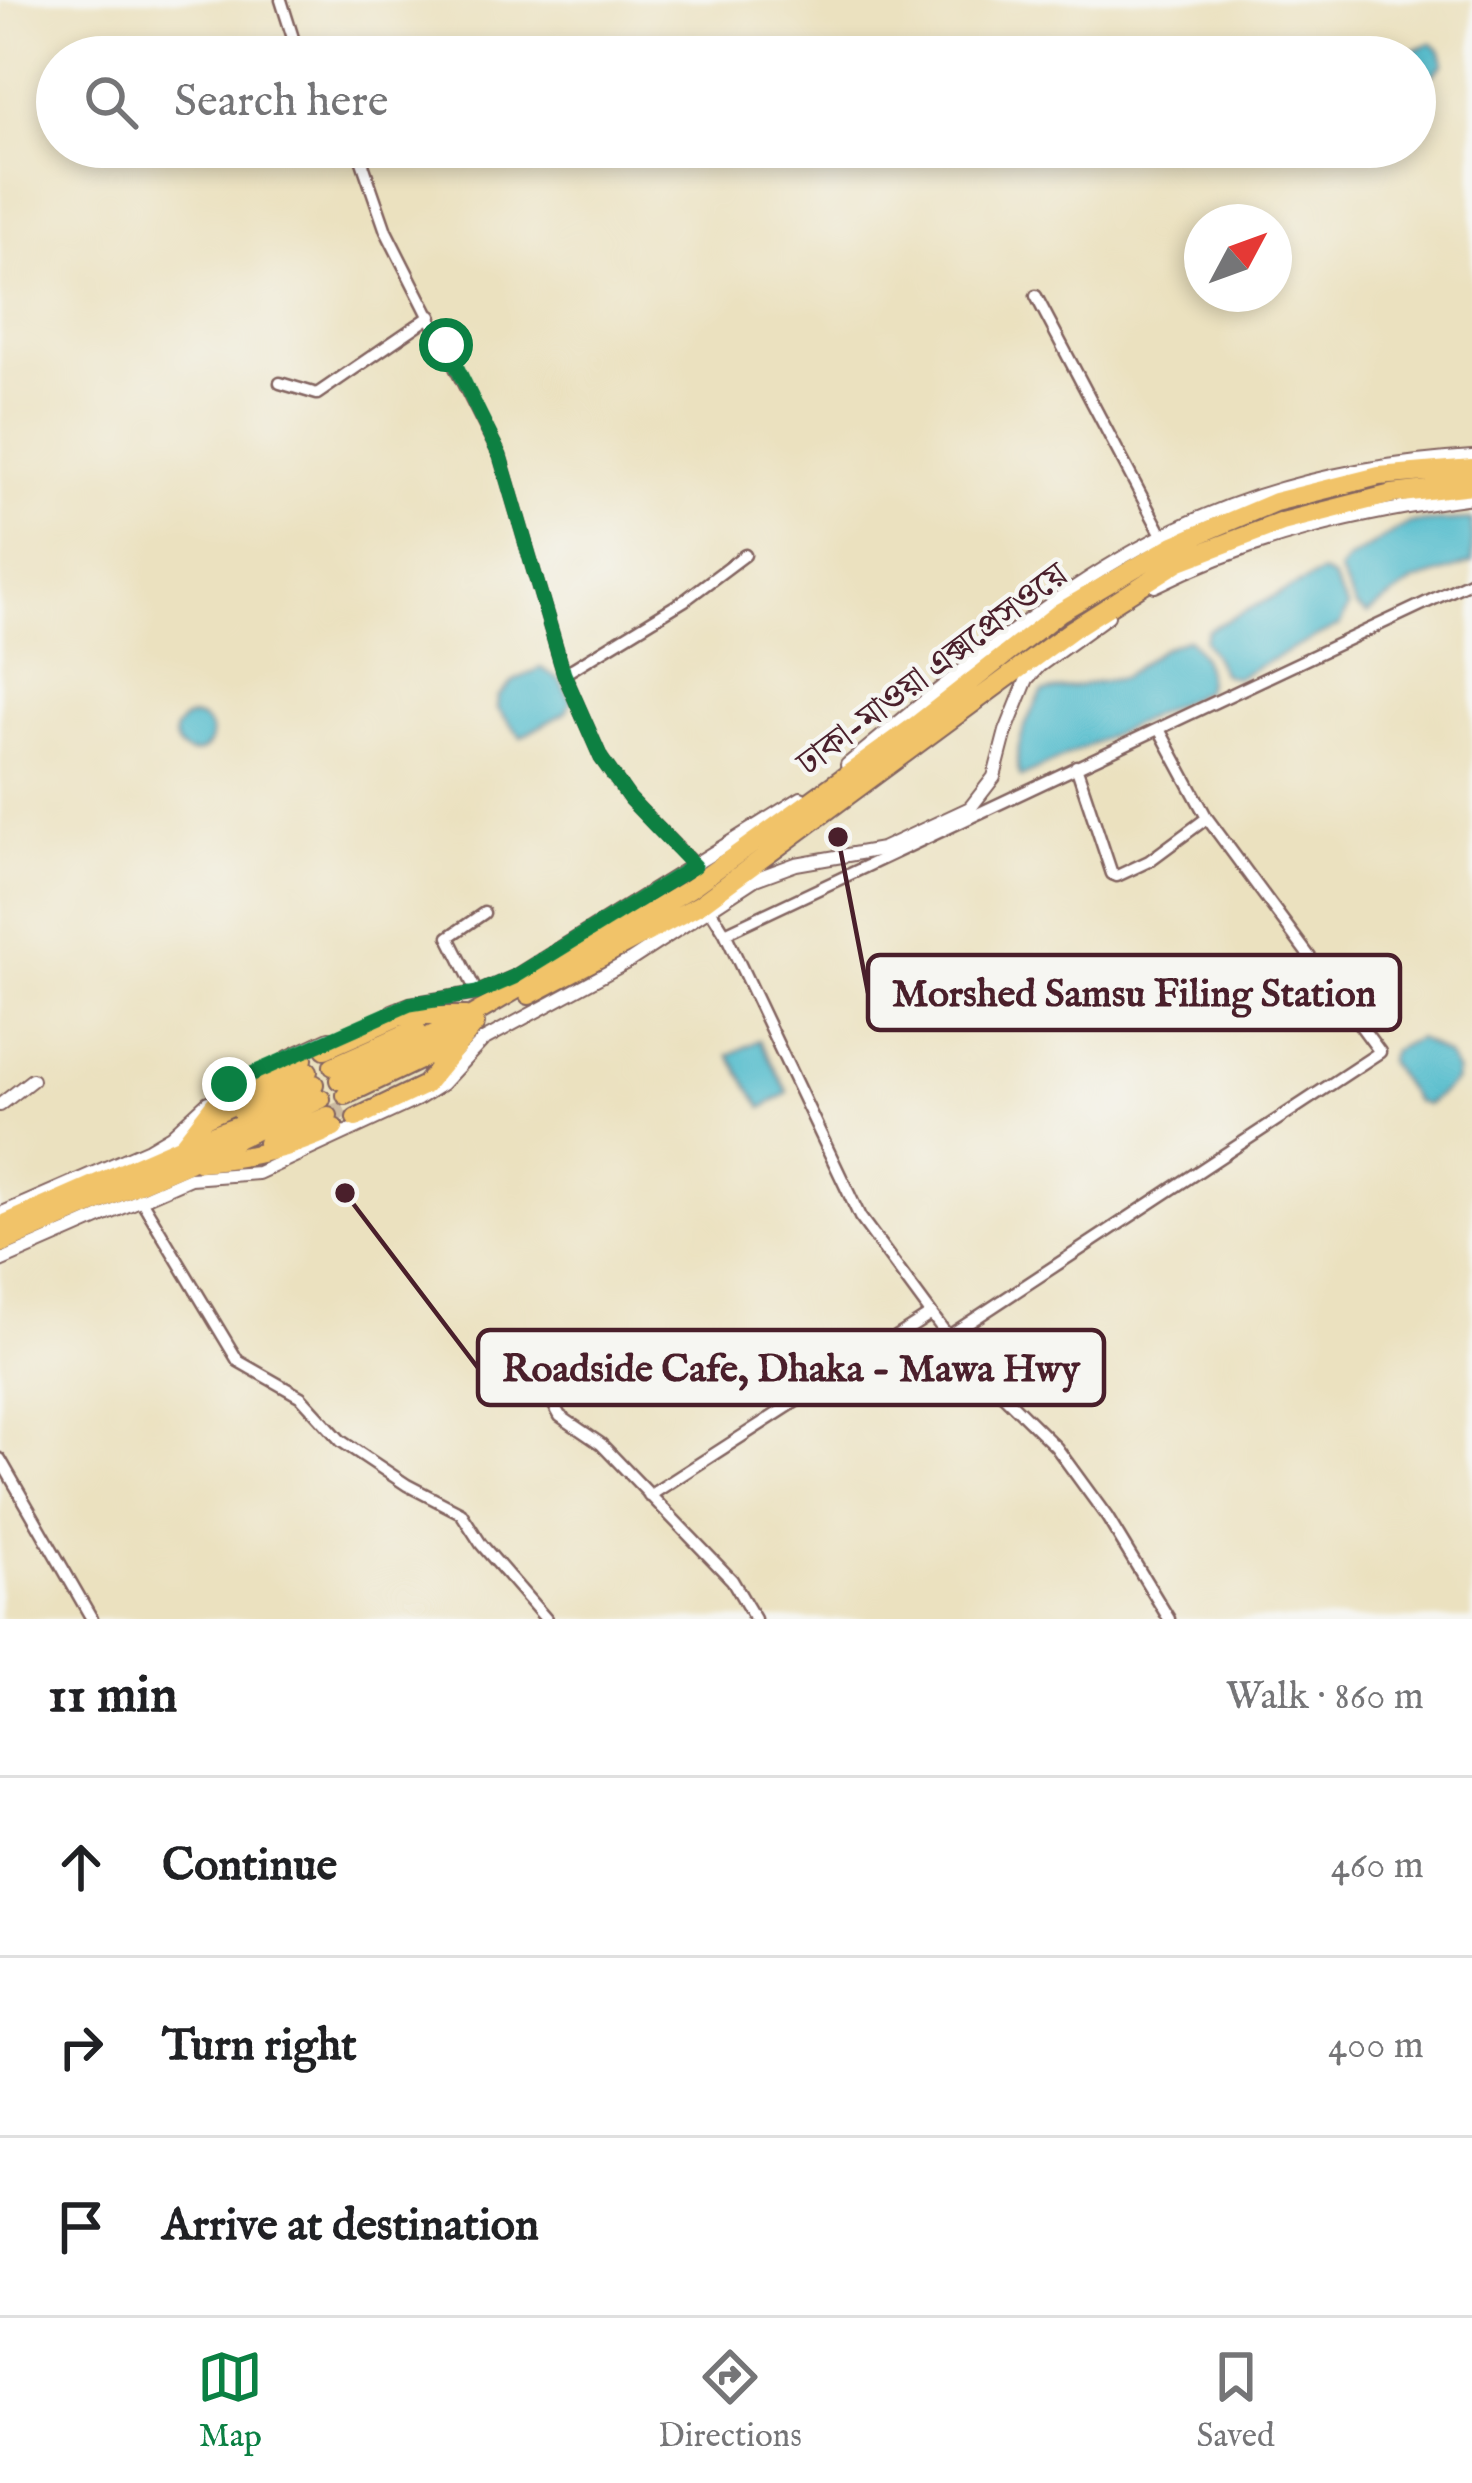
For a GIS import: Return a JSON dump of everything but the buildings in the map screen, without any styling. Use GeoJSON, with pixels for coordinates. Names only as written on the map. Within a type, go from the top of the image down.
{"type":"FeatureCollection","features":[{"type":"Feature","properties":{"kind":"highway","name":"ঢাকা-মাওয়া এক্সপ্রেসওয়ে"},"geometry":{"type":"LineString","coordinates":[[341,1084],[448,1033],[688,889],[916,724],[1060,612],[1135,566],[1275,502],[1379,476],[1472,468]]}},
{"type":"Feature","properties":{"kind":"highway","name":"ঢাকা-মাওয়া এক্সপ্রেসওয়ে"},"geometry":{"type":"LineString","coordinates":[[341,1084],[699,905],[1073,629],[1180,561],[1282,522],[1393,494],[1472,485]]}},
{"type":"Feature","properties":{"kind":"highway","name":"ঢাকা-মাওয়া এক্সপ্রেসওয়ে"},"geometry":{"type":"LineString","coordinates":[[341,1084],[448,1033]]}},
{"type":"Feature","properties":{"kind":"highway","name":"ঢাকা-মাওয়া এক্সপ্রেসওয়ে"},"geometry":{"type":"LineString","coordinates":[[341,1084],[448,1033]]}},
{"type":"Feature","properties":{"kind":"highway","name":"ঢাকা-মাওয়া এক্সপ্রেসওয়ে"},"geometry":{"type":"LineString","coordinates":[[341,1084],[448,1033]]}},
{"type":"Feature","properties":{"kind":"highway"},"geometry":{"type":"LineString","coordinates":[[208,1144],[299,1144],[318,1094]]}},
{"type":"Feature","properties":{"kind":"highway"},"geometry":{"type":"LineString","coordinates":[[0,1226],[208,1144],[318,1094]]}},
{"type":"Feature","properties":{"kind":"highway"},"geometry":{"type":"LineString","coordinates":[[208,1144],[318,1094]]}},
{"type":"Feature","properties":{"kind":"highway"},"geometry":{"type":"LineString","coordinates":[[0,1244],[318,1094]]}},
{"type":"Feature","properties":{"kind":"street"},"geometry":{"type":"LineString","coordinates":[[281,0],[292,36]]}},
{"type":"Feature","properties":{"kind":"street"},"geometry":{"type":"LineString","coordinates":[[365,168],[386,231],[500,456],[564,674],[601,758],[630,799],[694,866]]}},
{"type":"Feature","properties":{"kind":"street"},"geometry":{"type":"LineString","coordinates":[[1036,296],[1162,535]]}},
{"type":"Feature","properties":{"kind":"street"},"geometry":{"type":"LineString","coordinates":[[280,383],[316,394],[431,316]]}},
{"type":"Feature","properties":{"kind":"street"},"geometry":{"type":"LineString","coordinates":[[0,1214],[149,1149],[229,1084],[262,1068],[410,1004],[477,993],[514,977],[847,764],[1070,590],[1162,535],[1321,478],[1395,463],[1472,458]]}},
{"type":"Feature","properties":{"kind":"street"},"geometry":{"type":"LineString","coordinates":[[0,1261],[190,1178],[258,1173],[418,1099],[442,1084],[483,1040],[631,960],[772,872],[882,849],[970,808],[994,777],[1017,698],[1028,679],[1081,635],[1159,584],[1279,536],[1376,510],[1472,497]]}},
{"type":"Feature","properties":{"kind":"street"},"geometry":{"type":"LineString","coordinates":[[564,674],[685,600],[745,555]]}},
{"type":"Feature","properties":{"kind":"street"},"geometry":{"type":"LineString","coordinates":[[725,933],[1472,581]]}},
{"type":"Feature","properties":{"kind":"street"},"geometry":{"type":"LineString","coordinates":[[947,1336],[1380,1052],[1207,818],[1159,729]]}},
{"type":"Feature","properties":{"kind":"street"},"geometry":{"type":"LineString","coordinates":[[1076,766],[1114,876],[1149,861],[1207,818]]}},
{"type":"Feature","properties":{"kind":"street"},"geometry":{"type":"LineString","coordinates":[[710,909],[860,1217],[947,1336],[1056,1447],[1092,1494],[1169,1619]]}},
{"type":"Feature","properties":{"kind":"street"},"geometry":{"type":"LineString","coordinates":[[477,993],[449,937],[484,913]]}},
{"type":"Feature","properties":{"kind":"street"},"geometry":{"type":"LineString","coordinates":[[0,1105],[32,1081]]}},
{"type":"Feature","properties":{"kind":"street"},"geometry":{"type":"LineString","coordinates":[[140,1198],[238,1361],[301,1397],[341,1441],[460,1514],[546,1619]]}},
{"type":"Feature","properties":{"kind":"street"},"geometry":{"type":"LineString","coordinates":[[649,1496],[930,1315]]}},
{"type":"Feature","properties":{"kind":"street"},"geometry":{"type":"LineString","coordinates":[[526,1355],[560,1416],[601,1444],[732,1580],[755,1619]]}},
{"type":"Feature","properties":{"kind":"street"},"geometry":{"type":"LineString","coordinates":[[0,1460],[92,1619]]}},
{"type":"Feature","properties":{"kind":"water"},"geometry":{"type":"Polygon","coordinates":[[[1436,48],[1441,52],[1444,63],[1436,72],[1436,48]]]}},
{"type":"Feature","properties":{"kind":"water"},"geometry":{"type":"Polygon","coordinates":[[[1472,520],[1472,563],[1413,582],[1367,614],[1356,607],[1339,571],[1348,560],[1409,523],[1472,520]]]}},
{"type":"Feature","properties":{"kind":"water"},"geometry":{"type":"Polygon","coordinates":[[[1322,573],[1332,578],[1348,608],[1340,625],[1235,678],[1223,674],[1204,640],[1208,630],[1322,573]]]}},
{"type":"Feature","properties":{"kind":"water"},"geometry":{"type":"Polygon","coordinates":[[[1188,639],[1204,664],[1204,691],[1021,777],[1019,745],[1043,692],[1122,678],[1163,648],[1188,639]]]}},
{"type":"Feature","properties":{"kind":"water"},"geometry":{"type":"Polygon","coordinates":[[[541,668],[560,680],[571,701],[566,712],[521,737],[497,708],[498,697],[514,681],[541,668]]]}},
{"type":"Feature","properties":{"kind":"water"},"geometry":{"type":"Polygon","coordinates":[[[193,717],[206,722],[211,735],[206,748],[193,753],[180,748],[175,735],[180,722],[193,717]]]}},
{"type":"Feature","properties":{"kind":"water"},"geometry":{"type":"Polygon","coordinates":[[[1418,1038],[1448,1056],[1457,1073],[1455,1082],[1426,1105],[1415,1101],[1388,1061],[1392,1051],[1418,1038]]]}},
{"type":"Feature","properties":{"kind":"water"},"geometry":{"type":"Polygon","coordinates":[[[759,1040],[788,1093],[762,1108],[729,1055],[759,1040]]]}},
{"type":"Feature","properties":{"kind":"tunnel"},"geometry":{"type":"LineString","coordinates":[[328,1116],[351,1106]]}},
{"type":"Feature","properties":{"kind":"place","name":"Morshed Samsu Filing Station"},"geometry":{"type":"Point","coordinates":[838,837]}},
{"type":"Feature","properties":{"kind":"place","name":"Roadside Cafe, Dhaka - Mawa Hwy"},"geometry":{"type":"Point","coordinates":[345,1193]}},
{"type":"Feature","properties":{"kind":"route"},"geometry":{"type":"LineString","coordinates":[[229,1084],[410,1004],[477,993],[514,977],[694,866],[630,799],[601,758],[564,674],[500,456],[446,345]]}}]}
